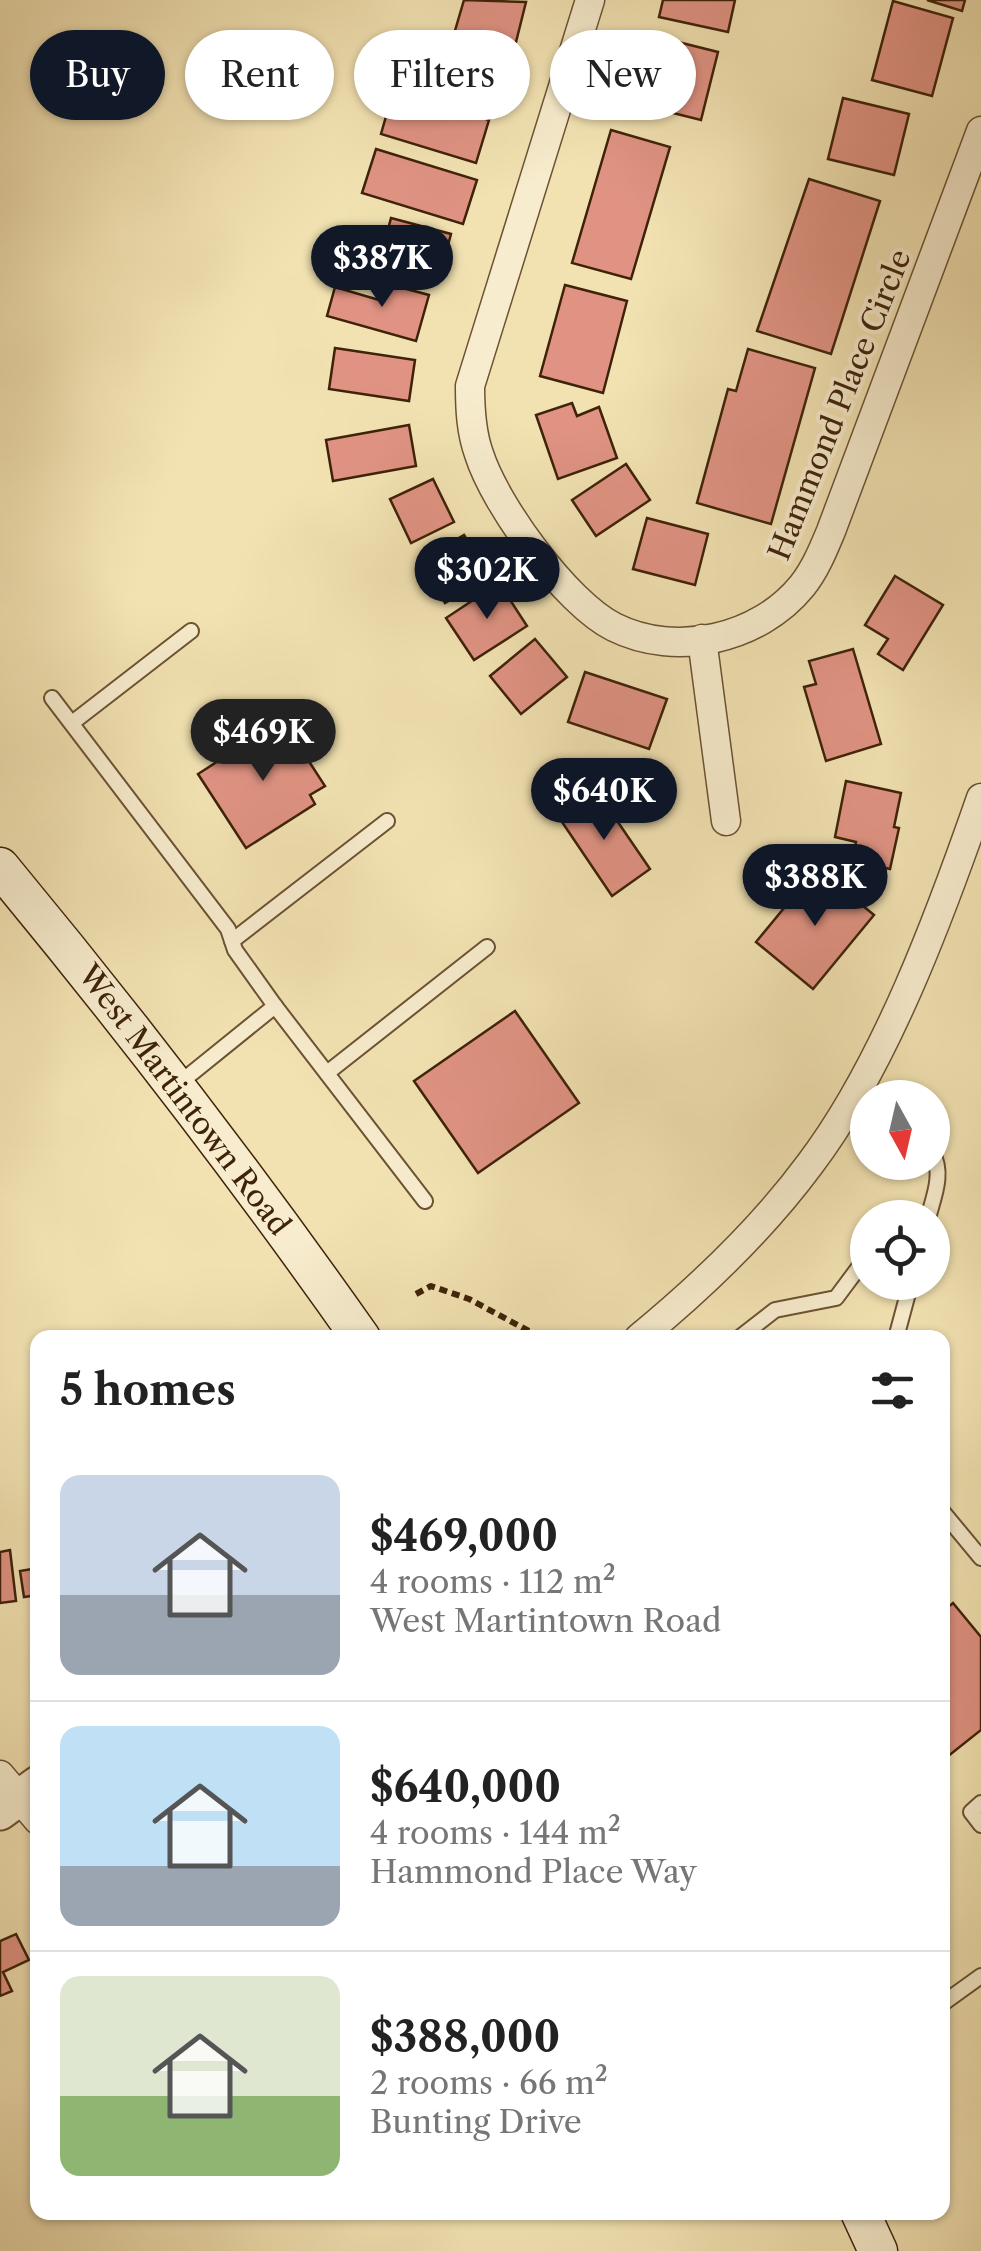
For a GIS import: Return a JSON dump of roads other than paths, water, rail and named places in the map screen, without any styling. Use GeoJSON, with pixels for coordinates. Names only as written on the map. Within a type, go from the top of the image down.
{"type":"FeatureCollection","features":[{"type":"Feature","properties":{"kind":"main road","name":"West Martintown Road"},"geometry":{"type":"LineString","coordinates":[[0,868],[96,983],[355,1330]]}},
{"type":"Feature","properties":{"kind":"main road"},"geometry":{"type":"LineString","coordinates":[[864,2220],[878,2251]]}},
{"type":"Feature","properties":{"kind":"street","name":"Hammond Place Circle"},"geometry":{"type":"LineString","coordinates":[[590,0],[470,386],[470,416],[479,456],[519,530],[591,613],[639,637],[665,642],[741,631],[764,619],[804,584],[817,562],[981,131]]}},
{"type":"Feature","properties":{"kind":"street"},"geometry":{"type":"LineString","coordinates":[[702,639],[726,821]]}},
{"type":"Feature","properties":{"kind":"street"},"geometry":{"type":"LineString","coordinates":[[867,1080],[928,938],[981,798]]}},
{"type":"Feature","properties":{"kind":"street"},"geometry":{"type":"LineString","coordinates":[[648,1330],[719,1266],[775,1208],[850,1112]]}},
{"type":"Feature","properties":{"kind":"lane"},"geometry":{"type":"LineString","coordinates":[[72,724],[191,631]]}},
{"type":"Feature","properties":{"kind":"lane"},"geometry":{"type":"LineString","coordinates":[[52,698],[228,929],[234,950],[275,1006],[426,1201]]}},
{"type":"Feature","properties":{"kind":"lane"},"geometry":{"type":"LineString","coordinates":[[232,940],[387,820]]}},
{"type":"Feature","properties":{"kind":"lane"},"geometry":{"type":"LineString","coordinates":[[326,1073],[487,947]]}},
{"type":"Feature","properties":{"kind":"lane"},"geometry":{"type":"LineString","coordinates":[[175,1086],[275,1006]]}},
{"type":"Feature","properties":{"kind":"lane"},"geometry":{"type":"LineString","coordinates":[[749,1330],[774,1310],[836,1298],[850,1279]]}},
{"type":"Feature","properties":{"kind":"lane"},"geometry":{"type":"LineString","coordinates":[[898,1330],[906,1300]]}},
{"type":"Feature","properties":{"kind":"lane"},"geometry":{"type":"LineString","coordinates":[[950,1521],[981,1558]]}},
{"type":"Feature","properties":{"kind":"lane"},"geometry":{"type":"LineString","coordinates":[[981,1804],[971,1812],[981,1825]]}},
{"type":"Feature","properties":{"kind":"lane"},"geometry":{"type":"LineString","coordinates":[[950,1998],[981,1976]]}}]}
